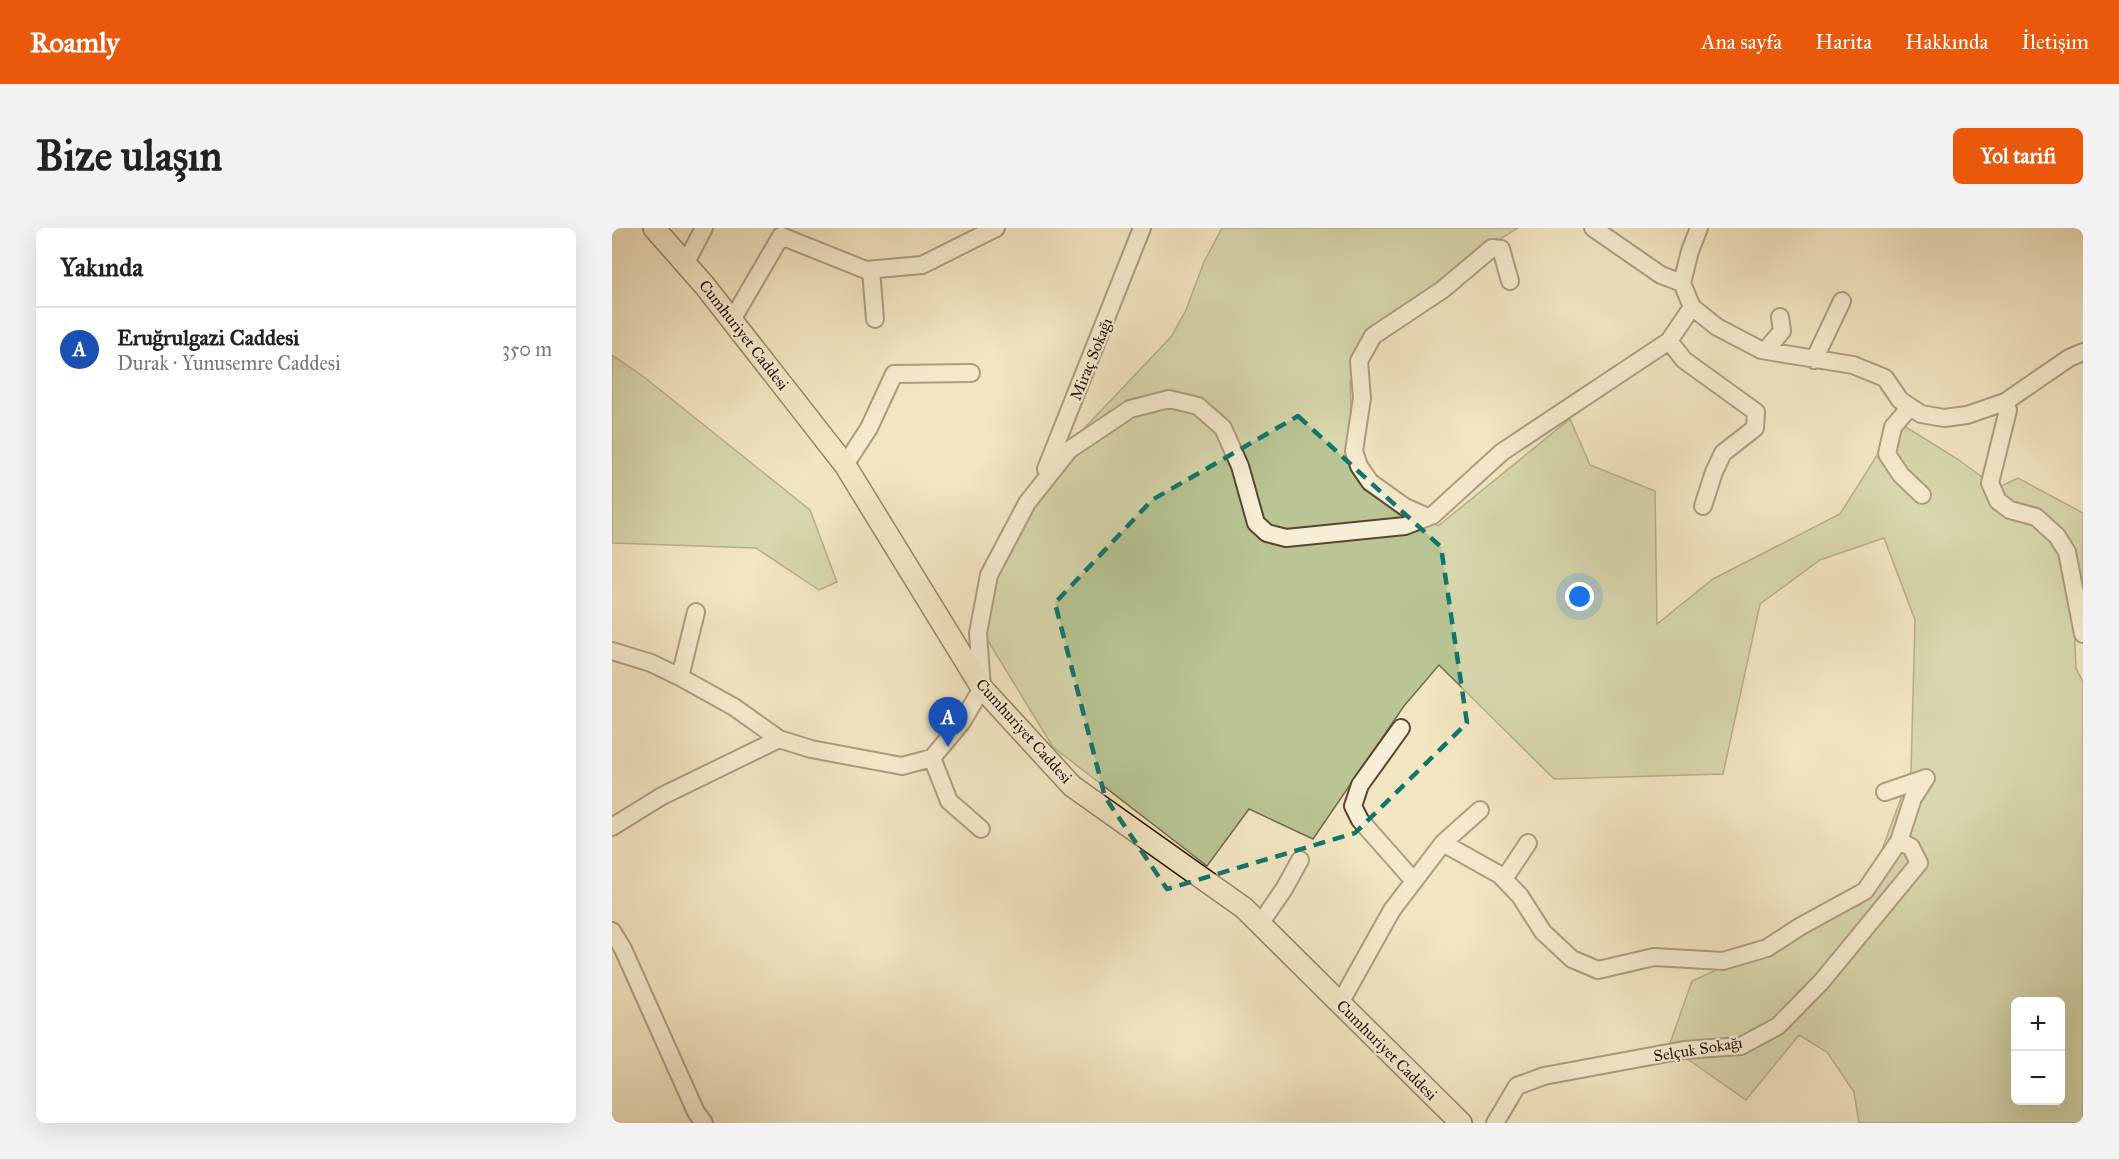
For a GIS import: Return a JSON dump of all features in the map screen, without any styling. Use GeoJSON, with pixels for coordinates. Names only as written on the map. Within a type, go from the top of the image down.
{"type":"FeatureCollection","features":[{"type":"Feature","properties":{"kind":"main road","name":"Cumhuriyet Caddesi"},"geometry":{"type":"LineString","coordinates":[[654,228],[686,262],[845,465],[982,688],[1072,786],[1244,908],[1461,1123]]}},
{"type":"Feature","properties":{"kind":"street"},"geometry":{"type":"LineString","coordinates":[[686,262],[704,228]]}},
{"type":"Feature","properties":{"kind":"street"},"geometry":{"type":"LineString","coordinates":[[732,320],[781,236],[871,270],[922,265],[996,228]]}},
{"type":"Feature","properties":{"kind":"street","name":"Miraç Sokağı"},"geometry":{"type":"LineString","coordinates":[[1038,490],[1142,228]]}},
{"type":"Feature","properties":{"kind":"street"},"geometry":{"type":"LineString","coordinates":[[1593,228],[1661,275],[1682,284]]}},
{"type":"Feature","properties":{"kind":"street"},"geometry":{"type":"LineString","coordinates":[[1699,228],[1690,251],[1682,284],[1692,307],[1717,327],[1766,350],[1853,365],[1885,378],[1900,400],[1921,414],[1944,418],[1967,415],[2005,402],[2069,358],[2083,352]]}},
{"type":"Feature","properties":{"kind":"street"},"geometry":{"type":"LineString","coordinates":[[1428,517],[1405,507],[1370,482],[1359,466],[1354,451],[1362,398],[1359,361],[1373,336],[1442,290],[1492,248],[1501,249],[1510,281]]}},
{"type":"Feature","properties":{"kind":"street"},"geometry":{"type":"LineString","coordinates":[[871,270],[875,319]]}},
{"type":"Feature","properties":{"kind":"street"},"geometry":{"type":"LineString","coordinates":[[1814,360],[1842,301]]}},
{"type":"Feature","properties":{"kind":"street"},"geometry":{"type":"LineString","coordinates":[[612,651],[651,663],[680,677],[734,707],[779,739],[811,750],[902,766],[932,759],[962,722],[982,688],[978,633],[989,575],[1028,503],[1069,450],[1131,409],[1169,399],[1198,406],[1223,428],[1240,466],[1256,523],[1267,533],[1286,538],[1405,526],[1433,515],[1502,452],[1669,341],[1692,307]]}},
{"type":"Feature","properties":{"kind":"street"},"geometry":{"type":"LineString","coordinates":[[1766,350],[1782,331],[1780,317]]}},
{"type":"Feature","properties":{"kind":"street"},"geometry":{"type":"LineString","coordinates":[[1669,341],[1684,360],[1756,412],[1755,428],[1723,453],[1703,506]]}},
{"type":"Feature","properties":{"kind":"street"},"geometry":{"type":"LineString","coordinates":[[845,465],[868,429],[894,374],[971,373]]}},
{"type":"Feature","properties":{"kind":"street"},"geometry":{"type":"LineString","coordinates":[[2005,402],[2008,410],[1990,483],[1998,501],[2010,510],[2036,517],[2058,536],[2067,552],[2081,609],[2083,634]]}},
{"type":"Feature","properties":{"kind":"street"},"geometry":{"type":"LineString","coordinates":[[1910,407],[1893,427],[1887,454],[1901,475],[1922,495]]}},
{"type":"Feature","properties":{"kind":"street"},"geometry":{"type":"LineString","coordinates":[[680,677],[696,612]]}},
{"type":"Feature","properties":{"kind":"street"},"geometry":{"type":"LineString","coordinates":[[1401,728],[1360,784],[1353,806],[1360,820],[1413,880]]}},
{"type":"Feature","properties":{"kind":"street"},"geometry":{"type":"LineString","coordinates":[[612,827],[662,796],[779,739]]}},
{"type":"Feature","properties":{"kind":"street"},"geometry":{"type":"LineString","coordinates":[[932,759],[950,801],[981,829]]}},
{"type":"Feature","properties":{"kind":"street"},"geometry":{"type":"LineString","coordinates":[[1443,843],[1480,862],[1504,879],[1520,896],[1543,932],[1572,959],[1598,970],[1653,957],[1723,961],[1767,948],[1801,926],[1865,891],[1899,841],[1913,798],[1926,778],[1885,792]]}},
{"type":"Feature","properties":{"kind":"street"},"geometry":{"type":"LineString","coordinates":[[1340,1003],[1392,910],[1413,880],[1443,843],[1479,810]]}},
{"type":"Feature","properties":{"kind":"street","name":"Selçuk Sokağı"},"geometry":{"type":"LineString","coordinates":[[1495,1123],[1517,1086],[1544,1076],[1684,1050],[1741,1047],[1778,1026],[1822,981],[1919,863],[1911,847],[1899,841]]}},
{"type":"Feature","properties":{"kind":"street"},"geometry":{"type":"LineString","coordinates":[[1504,879],[1528,843]]}},
{"type":"Feature","properties":{"kind":"street"},"geometry":{"type":"LineString","coordinates":[[1260,924],[1284,889],[1300,860]]}},
{"type":"Feature","properties":{"kind":"street"},"geometry":{"type":"LineString","coordinates":[[612,931],[628,959],[696,1112],[704,1123]]}},
{"type":"Feature","properties":{"kind":"highlighted area"},"geometry":{"type":"Polygon","coordinates":[[[1298,416],[1441,547],[1467,723],[1355,833],[1167,889],[1105,797],[1055,603],[1152,500],[1298,416]]]}},
{"type":"Feature","properties":{"kind":"green space"},"geometry":{"type":"Polygon","coordinates":[[[1222,228],[1518,228],[1492,244],[1379,337],[1350,381],[1353,461],[1438,526],[1570,419],[1590,465],[1655,491],[1657,624],[1713,579],[1840,514],[1898,422],[1959,460],[1997,488],[2018,478],[2083,513],[2083,600],[2074,619],[2076,668],[2083,682],[2083,1123],[1859,1123],[1854,1092],[1827,1052],[1799,1035],[1746,1100],[1669,1046],[1692,981],[1862,904],[1911,771],[1915,620],[1884,538],[1820,560],[1760,604],[1723,774],[1554,779],[1439,665],[1404,706],[1313,839],[1249,809],[1207,866],[1053,747],[985,636],[998,558],[1075,438],[1171,337],[1186,310],[1204,262],[1222,228]]]}},
{"type":"Feature","properties":{"kind":"green space"},"geometry":{"type":"Polygon","coordinates":[[[612,355],[644,377],[810,510],[837,582],[819,590],[756,548],[612,543],[612,355]]]}},
{"type":"Feature","properties":{"kind":"place","name":"Eruğrulgazi Caddesi"},"geometry":{"type":"Point","coordinates":[948,747]}}]}
